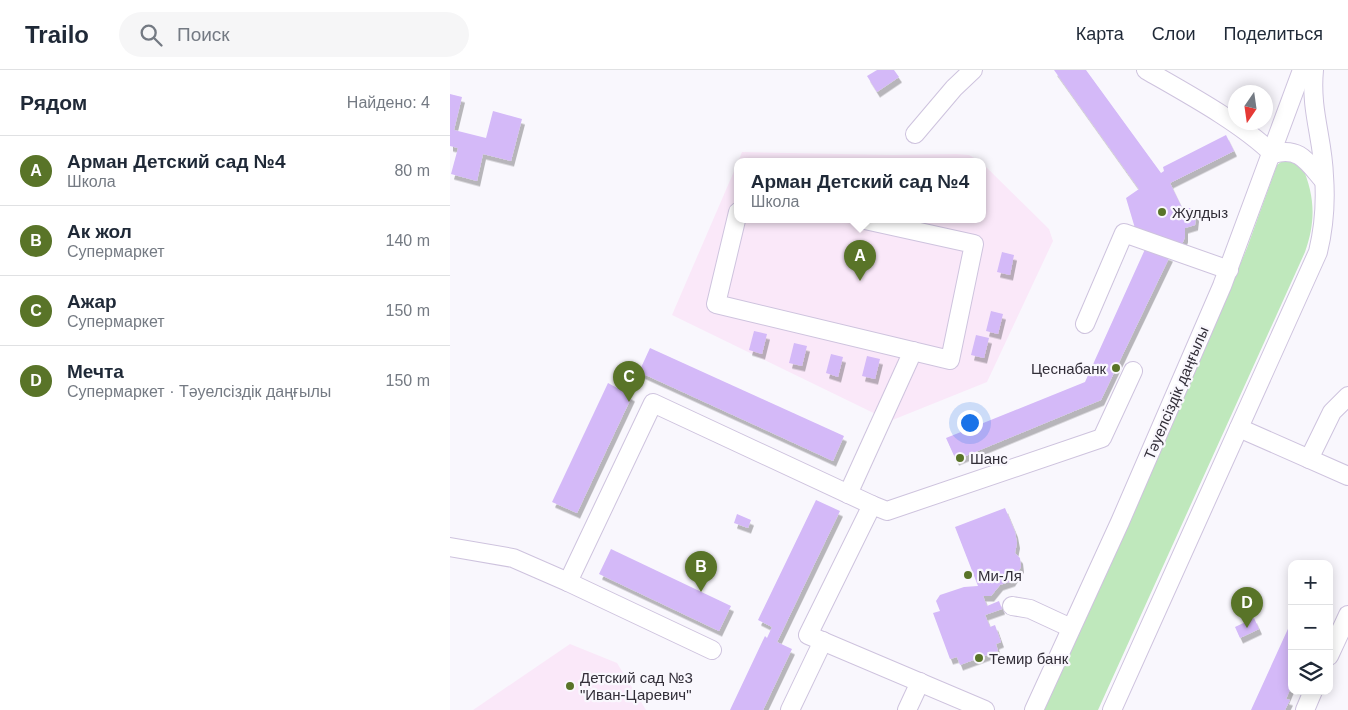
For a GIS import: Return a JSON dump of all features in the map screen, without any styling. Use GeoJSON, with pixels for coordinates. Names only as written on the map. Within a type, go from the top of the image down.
{"type":"FeatureCollection","features":[{"type":"Feature","properties":{"kind":"street"},"geometry":{"type":"LineString","coordinates":[[915,134],[954,88],[973,70]]}},
{"type":"Feature","properties":{"kind":"street"},"geometry":{"type":"LineString","coordinates":[[1146,70],[1195,98],[1262,144],[1273,154],[1283,151],[1300,155],[1324,181]]}},
{"type":"Feature","properties":{"kind":"street","name":"Тәуелсіздік даңғылы"},"geometry":{"type":"LineString","coordinates":[[1034,710],[1120,522],[1229,270],[1273,154],[1302,70]]}},
{"type":"Feature","properties":{"kind":"street"},"geometry":{"type":"LineString","coordinates":[[1112,710],[1318,252],[1324,218],[1324,181],[1314,114],[1314,70]]}},
{"type":"Feature","properties":{"kind":"street"},"geometry":{"type":"LineString","coordinates":[[735,223],[716,304],[950,360],[974,244],[879,223]]}},
{"type":"Feature","properties":{"kind":"street"},"geometry":{"type":"LineString","coordinates":[[1085,324],[1124,233],[1229,270]]}},
{"type":"Feature","properties":{"kind":"street"},"geometry":{"type":"LineString","coordinates":[[848,494],[913,351]]}},
{"type":"Feature","properties":{"kind":"street"},"geometry":{"type":"LineString","coordinates":[[568,582],[653,403],[887,511],[1102,438],[1133,371]]}},
{"type":"Feature","properties":{"kind":"street"},"geometry":{"type":"LineString","coordinates":[[1309,459],[1332,412],[1348,396]]}},
{"type":"Feature","properties":{"kind":"street"},"geometry":{"type":"LineString","coordinates":[[1239,428],[1348,476]]}},
{"type":"Feature","properties":{"kind":"street"},"geometry":{"type":"LineString","coordinates":[[872,505],[808,635],[985,710]]}},
{"type":"Feature","properties":{"kind":"street"},"geometry":{"type":"LineString","coordinates":[[450,547],[513,558],[712,650]]}},
{"type":"Feature","properties":{"kind":"street"},"geometry":{"type":"LineString","coordinates":[[1012,606],[1030,609],[1071,628]]}},
{"type":"Feature","properties":{"kind":"street"},"geometry":{"type":"LineString","coordinates":[[1332,650],[1348,615]]}},
{"type":"Feature","properties":{"kind":"street"},"geometry":{"type":"LineString","coordinates":[[790,710],[823,641]]}},
{"type":"Feature","properties":{"kind":"street"},"geometry":{"type":"LineString","coordinates":[[907,710],[920,682]]}},
{"type":"Feature","properties":{"kind":"street"},"geometry":{"type":"LineString","coordinates":[[1305,710],[1311,695]]}},
{"type":"Feature","properties":{"kind":"shaded area"},"geometry":{"type":"Polygon","coordinates":[[[742,152],[893,155],[956,154],[969,155],[974,158],[740,158],[742,152]]]}},
{"type":"Feature","properties":{"kind":"shaded area"},"geometry":{"type":"Polygon","coordinates":[[[986,167],[1049,229],[1053,241],[987,382],[890,421],[672,315],[734,171],[734,223],[986,223],[986,167]]]}},
{"type":"Feature","properties":{"kind":"shaded area","name":"Детский сад №3 \"Иван-Царевич\""},"geometry":{"type":"Polygon","coordinates":[[[570,644],[617,663],[646,710],[473,710],[570,644]]]}},
{"type":"Feature","properties":{"kind":"green space"},"geometry":{"type":"Polygon","coordinates":[[[1285,159],[1302,166],[1312,198],[1311,230],[1305,252],[1098,710],[1044,710],[1209,338],[1247,248],[1277,165],[1285,159]]]}},
{"type":"Feature","properties":{"kind":"building"},"geometry":{"type":"Polygon","coordinates":[[[877,70],[894,70],[899,77],[877,92],[867,76],[877,70]]]}},
{"type":"Feature","properties":{"kind":"building"},"geometry":{"type":"Polygon","coordinates":[[[1054,70],[1086,70],[1161,173],[1164,171],[1163,167],[1226,135],[1234,151],[1170,183],[1182,208],[1193,208],[1196,216],[1195,225],[1185,228],[1185,237],[1181,247],[1137,235],[1126,198],[1139,189],[1054,70]]]}},
{"type":"Feature","properties":{"kind":"building"},"geometry":{"type":"Polygon","coordinates":[[[450,94],[462,97],[454,130],[486,138],[493,111],[522,119],[511,161],[483,154],[477,181],[451,174],[458,148],[450,146],[450,94]]]}},
{"type":"Feature","properties":{"kind":"building"},"geometry":{"type":"Polygon","coordinates":[[[1146,247],[1170,256],[1101,400],[956,460],[946,438],[1085,382],[1146,247]]]}},
{"type":"Feature","properties":{"kind":"building"},"geometry":{"type":"Polygon","coordinates":[[[1002,252],[1014,255],[1010,275],[997,272],[1002,252]]]}},
{"type":"Feature","properties":{"kind":"building"},"geometry":{"type":"Polygon","coordinates":[[[991,311],[1003,314],[998,334],[986,331],[991,311]]]}},
{"type":"Feature","properties":{"kind":"building"},"geometry":{"type":"Polygon","coordinates":[[[754,331],[767,334],[762,354],[749,350],[754,331]]]}},
{"type":"Feature","properties":{"kind":"building"},"geometry":{"type":"Polygon","coordinates":[[[976,335],[989,338],[984,358],[971,355],[976,335]]]}},
{"type":"Feature","properties":{"kind":"building"},"geometry":{"type":"Polygon","coordinates":[[[794,343],[807,346],[802,366],[789,363],[794,343]]]}},
{"type":"Feature","properties":{"kind":"building"},"geometry":{"type":"Polygon","coordinates":[[[650,348],[844,436],[833,461],[639,372],[650,348]]]}},
{"type":"Feature","properties":{"kind":"building"},"geometry":{"type":"Polygon","coordinates":[[[831,354],[843,357],[838,377],[826,373],[831,354]]]}},
{"type":"Feature","properties":{"kind":"building"},"geometry":{"type":"Polygon","coordinates":[[[867,356],[880,359],[875,379],[862,376],[867,356]]]}},
{"type":"Feature","properties":{"kind":"building"},"geometry":{"type":"Polygon","coordinates":[[[608,383],[632,396],[577,513],[552,502],[608,383]]]}},
{"type":"Feature","properties":{"kind":"building"},"geometry":{"type":"Polygon","coordinates":[[[816,500],[840,511],[777,642],[792,649],[763,710],[730,710],[765,636],[767,638],[772,627],[758,620],[816,500]]]}},
{"type":"Feature","properties":{"kind":"building"},"geometry":{"type":"Polygon","coordinates":[[[1005,508],[1015,532],[1017,543],[1015,553],[1020,558],[1021,567],[1012,581],[1000,585],[991,596],[983,596],[987,606],[999,601],[1002,609],[985,615],[990,627],[995,625],[1001,642],[996,644],[998,651],[960,665],[957,657],[950,659],[933,613],[940,611],[936,601],[940,595],[964,587],[978,586],[955,527],[1005,508]]]}},
{"type":"Feature","properties":{"kind":"building"},"geometry":{"type":"Polygon","coordinates":[[[737,514],[751,520],[748,528],[734,523],[737,514]]]}},
{"type":"Feature","properties":{"kind":"building"},"geometry":{"type":"Polygon","coordinates":[[[611,549],[731,606],[719,631],[599,574],[611,549]]]}},
{"type":"Feature","properties":{"kind":"building"},"geometry":{"type":"Polygon","coordinates":[[[1254,618],[1259,629],[1240,638],[1235,627],[1254,618]]]}},
{"type":"Feature","properties":{"kind":"building"},"geometry":{"type":"Polygon","coordinates":[[[1288,629],[1288,694],[1286,699],[1290,700],[1285,710],[1251,710],[1288,629]]]}},
{"type":"Feature","properties":{"kind":"place","name":"Жулдыз"},"geometry":{"type":"Point","coordinates":[1162,212]}},
{"type":"Feature","properties":{"kind":"place","name":"Арман Детский сад №4"},"geometry":{"type":"Point","coordinates":[860,281]}},
{"type":"Feature","properties":{"kind":"place","name":"Цеснабанк"},"geometry":{"type":"Point","coordinates":[1116,368]}},
{"type":"Feature","properties":{"kind":"place","name":"Ажар"},"geometry":{"type":"Point","coordinates":[629,402]}},
{"type":"Feature","properties":{"kind":"place","name":"Шанс"},"geometry":{"type":"Point","coordinates":[960,458]}},
{"type":"Feature","properties":{"kind":"place","name":"Ми-Ля"},"geometry":{"type":"Point","coordinates":[968,575]}},
{"type":"Feature","properties":{"kind":"place","name":"Ак жол"},"geometry":{"type":"Point","coordinates":[701,592]}},
{"type":"Feature","properties":{"kind":"place","name":"Мечта"},"geometry":{"type":"Point","coordinates":[1247,628]}},
{"type":"Feature","properties":{"kind":"place","name":"Темир банк"},"geometry":{"type":"Point","coordinates":[979,658]}},
{"type":"Feature","properties":{"kind":"place","name":"Детский сад №3 \"Иван-Царевич\""},"geometry":{"type":"Point","coordinates":[570,686]}}]}
